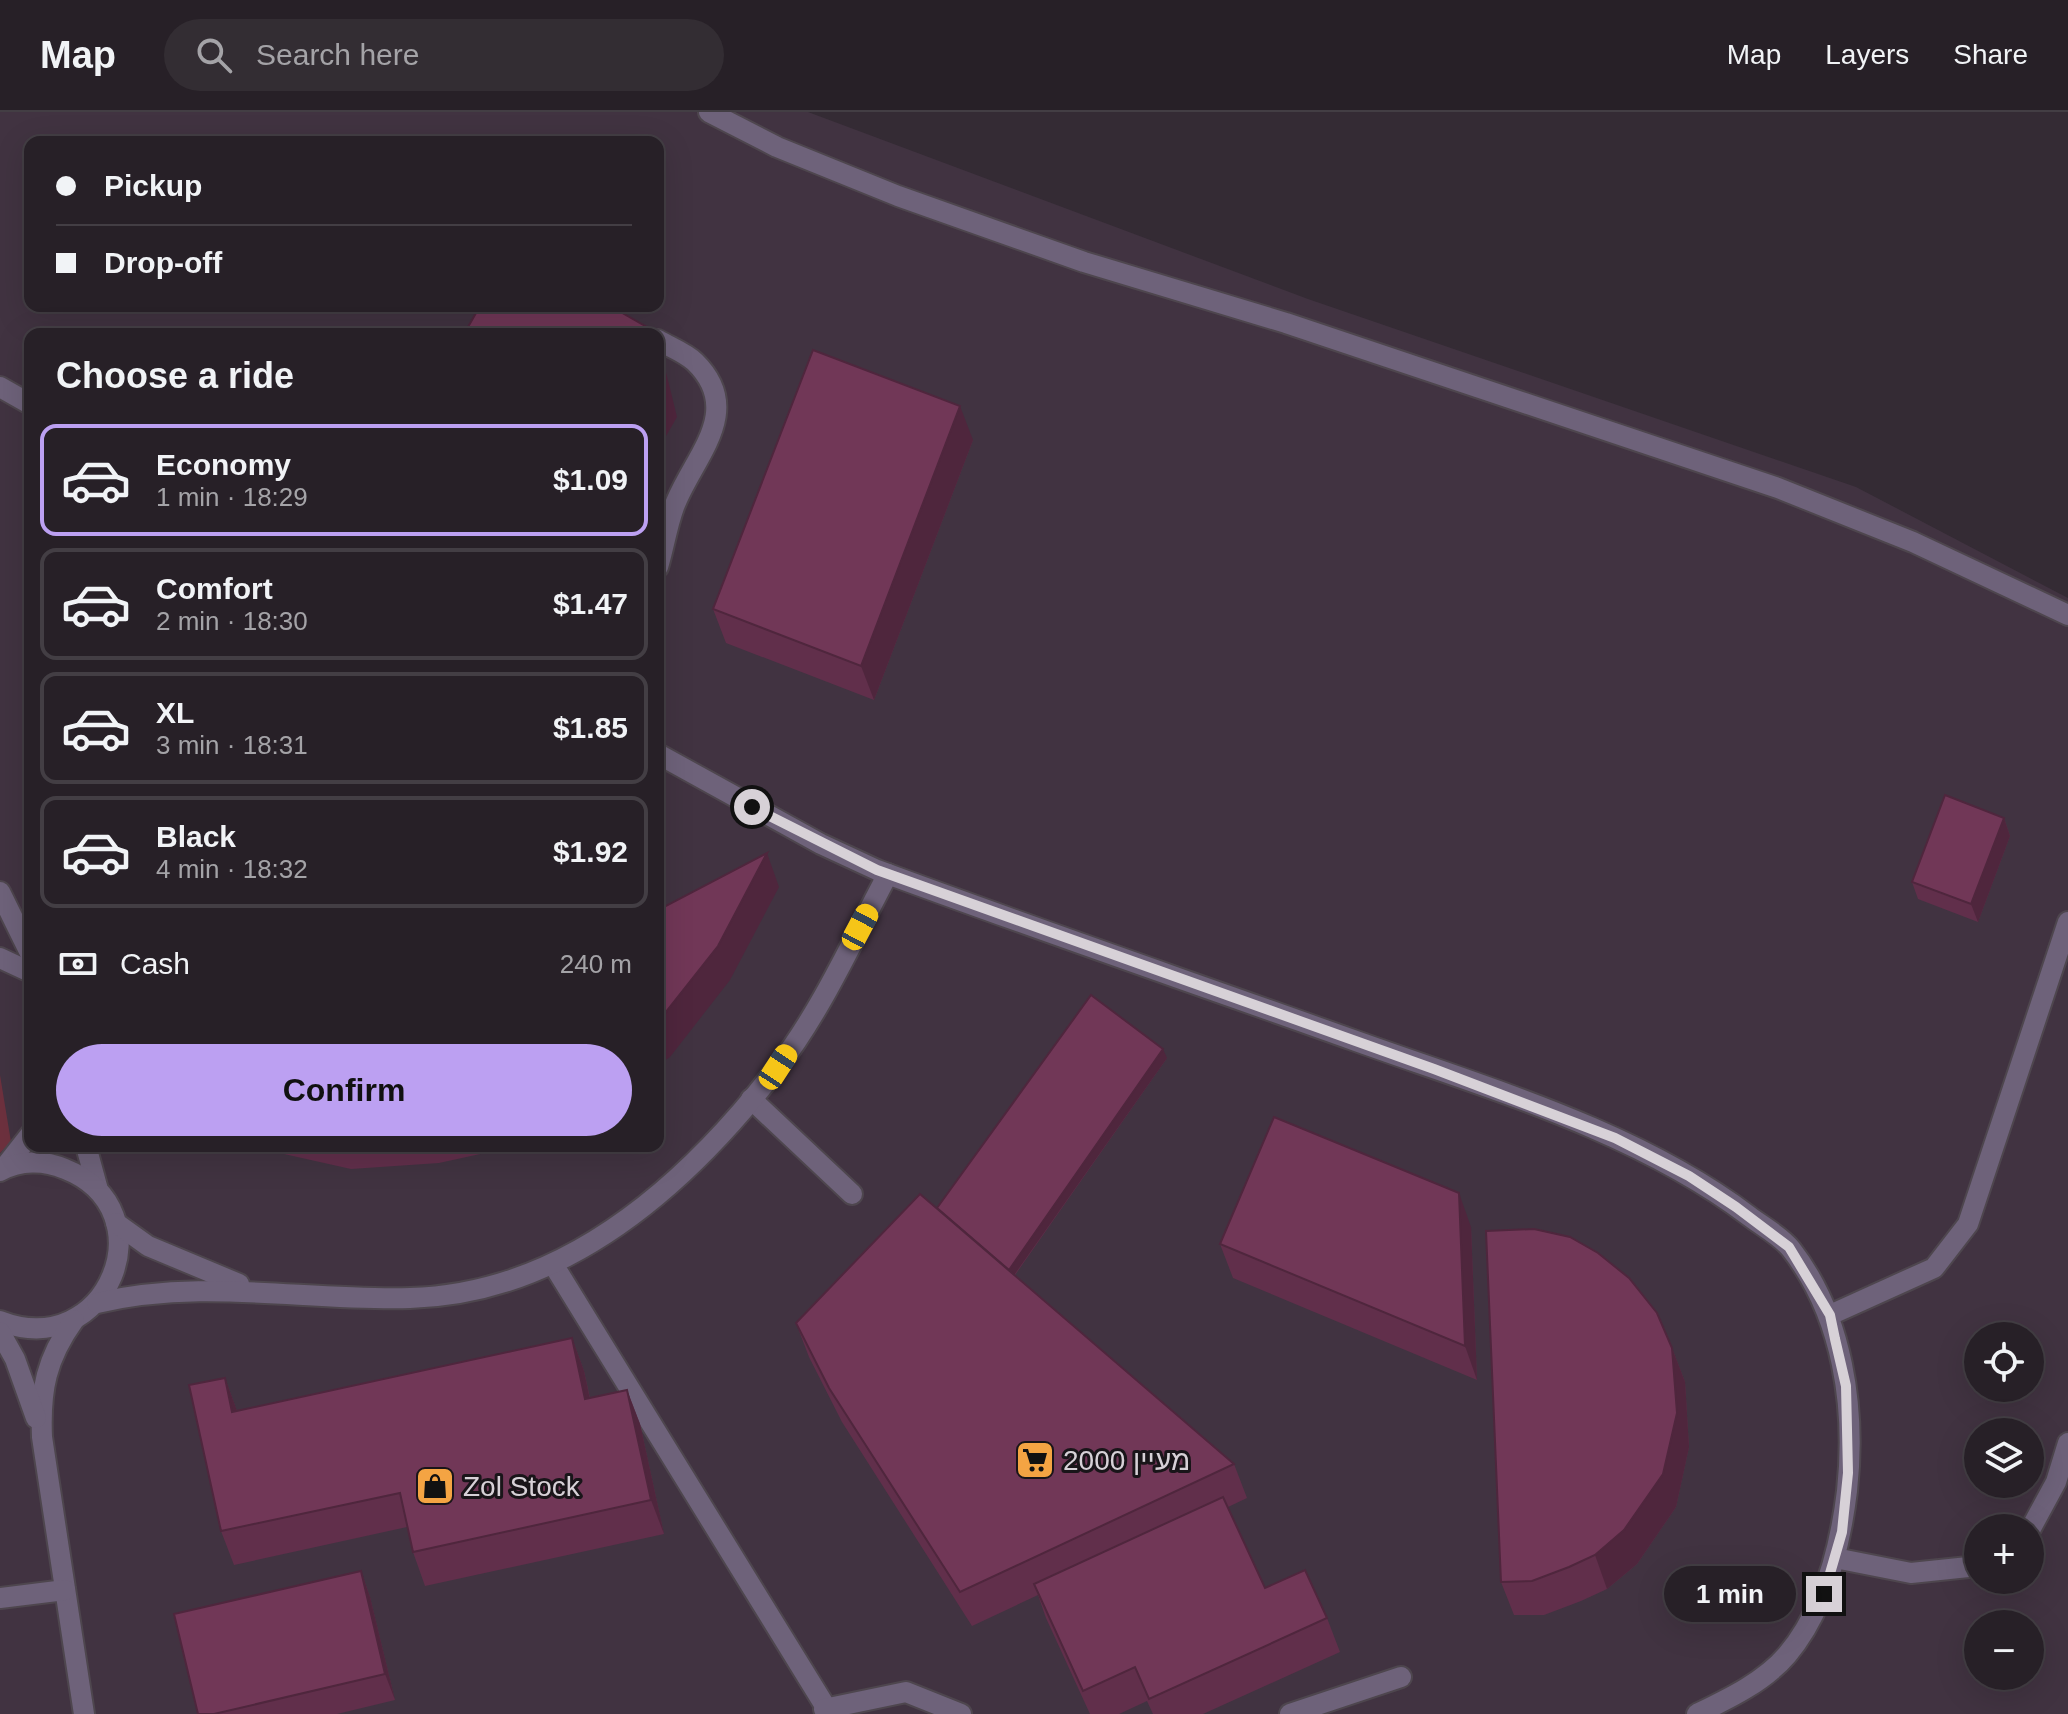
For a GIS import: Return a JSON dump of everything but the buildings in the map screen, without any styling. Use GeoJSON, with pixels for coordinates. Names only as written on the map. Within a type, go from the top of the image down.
{"type":"FeatureCollection","features":[{"type":"Feature","properties":{"kind":"street"},"geometry":{"type":"LineString","coordinates":[[709,112],[777,147],[898,196],[1055,252],[1286,323],[1778,488],[1913,542],[2068,615]]}},
{"type":"Feature","properties":{"kind":"street"},"geometry":{"type":"LineString","coordinates":[[664,344],[694,361],[709,381],[716,404],[716,426],[674,508],[664,545]]}},
{"type":"Feature","properties":{"kind":"street"},"geometry":{"type":"LineString","coordinates":[[0,387],[24,401]]}},
{"type":"Feature","properties":{"kind":"street"},"geometry":{"type":"LineString","coordinates":[[664,757],[821,844],[888,874],[1434,1069],[1615,1138],[1689,1176],[1789,1247],[1830,1315],[1846,1386],[1848,1473],[1842,1532],[1824,1594],[1786,1656],[1739,1693],[1697,1714]]}},
{"type":"Feature","properties":{"kind":"street"},"geometry":{"type":"LineString","coordinates":[[97,1303],[153,1293],[263,1290],[412,1298],[505,1284],[553,1264],[605,1235],[650,1202],[699,1157],[751,1099],[778,1067],[818,1006],[888,874]]}},
{"type":"Feature","properties":{"kind":"street"},"geometry":{"type":"LineString","coordinates":[[0,892],[24,941]]}},
{"type":"Feature","properties":{"kind":"street"},"geometry":{"type":"LineString","coordinates":[[1830,1315],[1934,1268],[1968,1224],[2068,922]]}},
{"type":"Feature","properties":{"kind":"street"},"geometry":{"type":"LineString","coordinates":[[0,958],[24,969]]}},
{"type":"Feature","properties":{"kind":"street"},"geometry":{"type":"LineString","coordinates":[[751,1099],[852,1194]]}},
{"type":"Feature","properties":{"kind":"street"},"geometry":{"type":"LineString","coordinates":[[2,1169],[24,1142]]}},
{"type":"Feature","properties":{"kind":"street"},"geometry":{"type":"LineString","coordinates":[[84,1714],[42,1437],[41,1404],[55,1346],[74,1320],[97,1303],[113,1280],[119,1252],[116,1223],[98,1190],[88,1152]]}},
{"type":"Feature","properties":{"kind":"street"},"geometry":{"type":"LineString","coordinates":[[2,1169],[29,1162],[55,1165],[79,1174],[98,1190]]}},
{"type":"Feature","properties":{"kind":"street"},"geometry":{"type":"LineString","coordinates":[[116,1223],[148,1246],[186,1265],[228,1282],[263,1290]]}},
{"type":"Feature","properties":{"kind":"street"},"geometry":{"type":"LineString","coordinates":[[553,1264],[827,1711],[906,1692],[961,1714]]}},
{"type":"Feature","properties":{"kind":"street"},"geometry":{"type":"LineString","coordinates":[[0,1321],[19,1329],[47,1329],[74,1320]]}},
{"type":"Feature","properties":{"kind":"street"},"geometry":{"type":"LineString","coordinates":[[0,1332],[15,1359],[42,1437]]}},
{"type":"Feature","properties":{"kind":"street"},"geometry":{"type":"LineString","coordinates":[[2039,1514],[2056,1482],[2068,1443]]}},
{"type":"Feature","properties":{"kind":"street"},"geometry":{"type":"LineString","coordinates":[[1835,1558],[1911,1573],[1964,1567]]}},
{"type":"Feature","properties":{"kind":"street"},"geometry":{"type":"LineString","coordinates":[[0,1598],[65,1590]]}},
{"type":"Feature","properties":{"kind":"street"},"geometry":{"type":"LineString","coordinates":[[1290,1714],[1401,1677]]}},
{"type":"Feature","properties":{"kind":"shaded area"},"geometry":{"type":"Polygon","coordinates":[[[0,112],[808,112],[1308,299],[1856,487],[2068,598],[2068,1714],[0,1714],[0,112]]]}},
{"type":"Feature","properties":{"kind":"shaded area"},"geometry":{"type":"Polygon","coordinates":[[[0,1075],[11,1142],[0,1153],[0,1075]]]}},
{"type":"Feature","properties":{"kind":"place","name":"מעיין 2000"},"geometry":{"type":"Point","coordinates":[1035,1460]}},
{"type":"Feature","properties":{"kind":"place","name":"Zol Stock"},"geometry":{"type":"Point","coordinates":[435,1486]}},
{"type":"Feature","properties":{"kind":"route"},"geometry":{"type":"LineString","coordinates":[[752,807],[877,870],[1434,1069],[1615,1138],[1689,1176],[1736,1207],[1789,1247],[1830,1315],[1846,1386],[1848,1473],[1842,1532],[1824,1594]]}}]}
